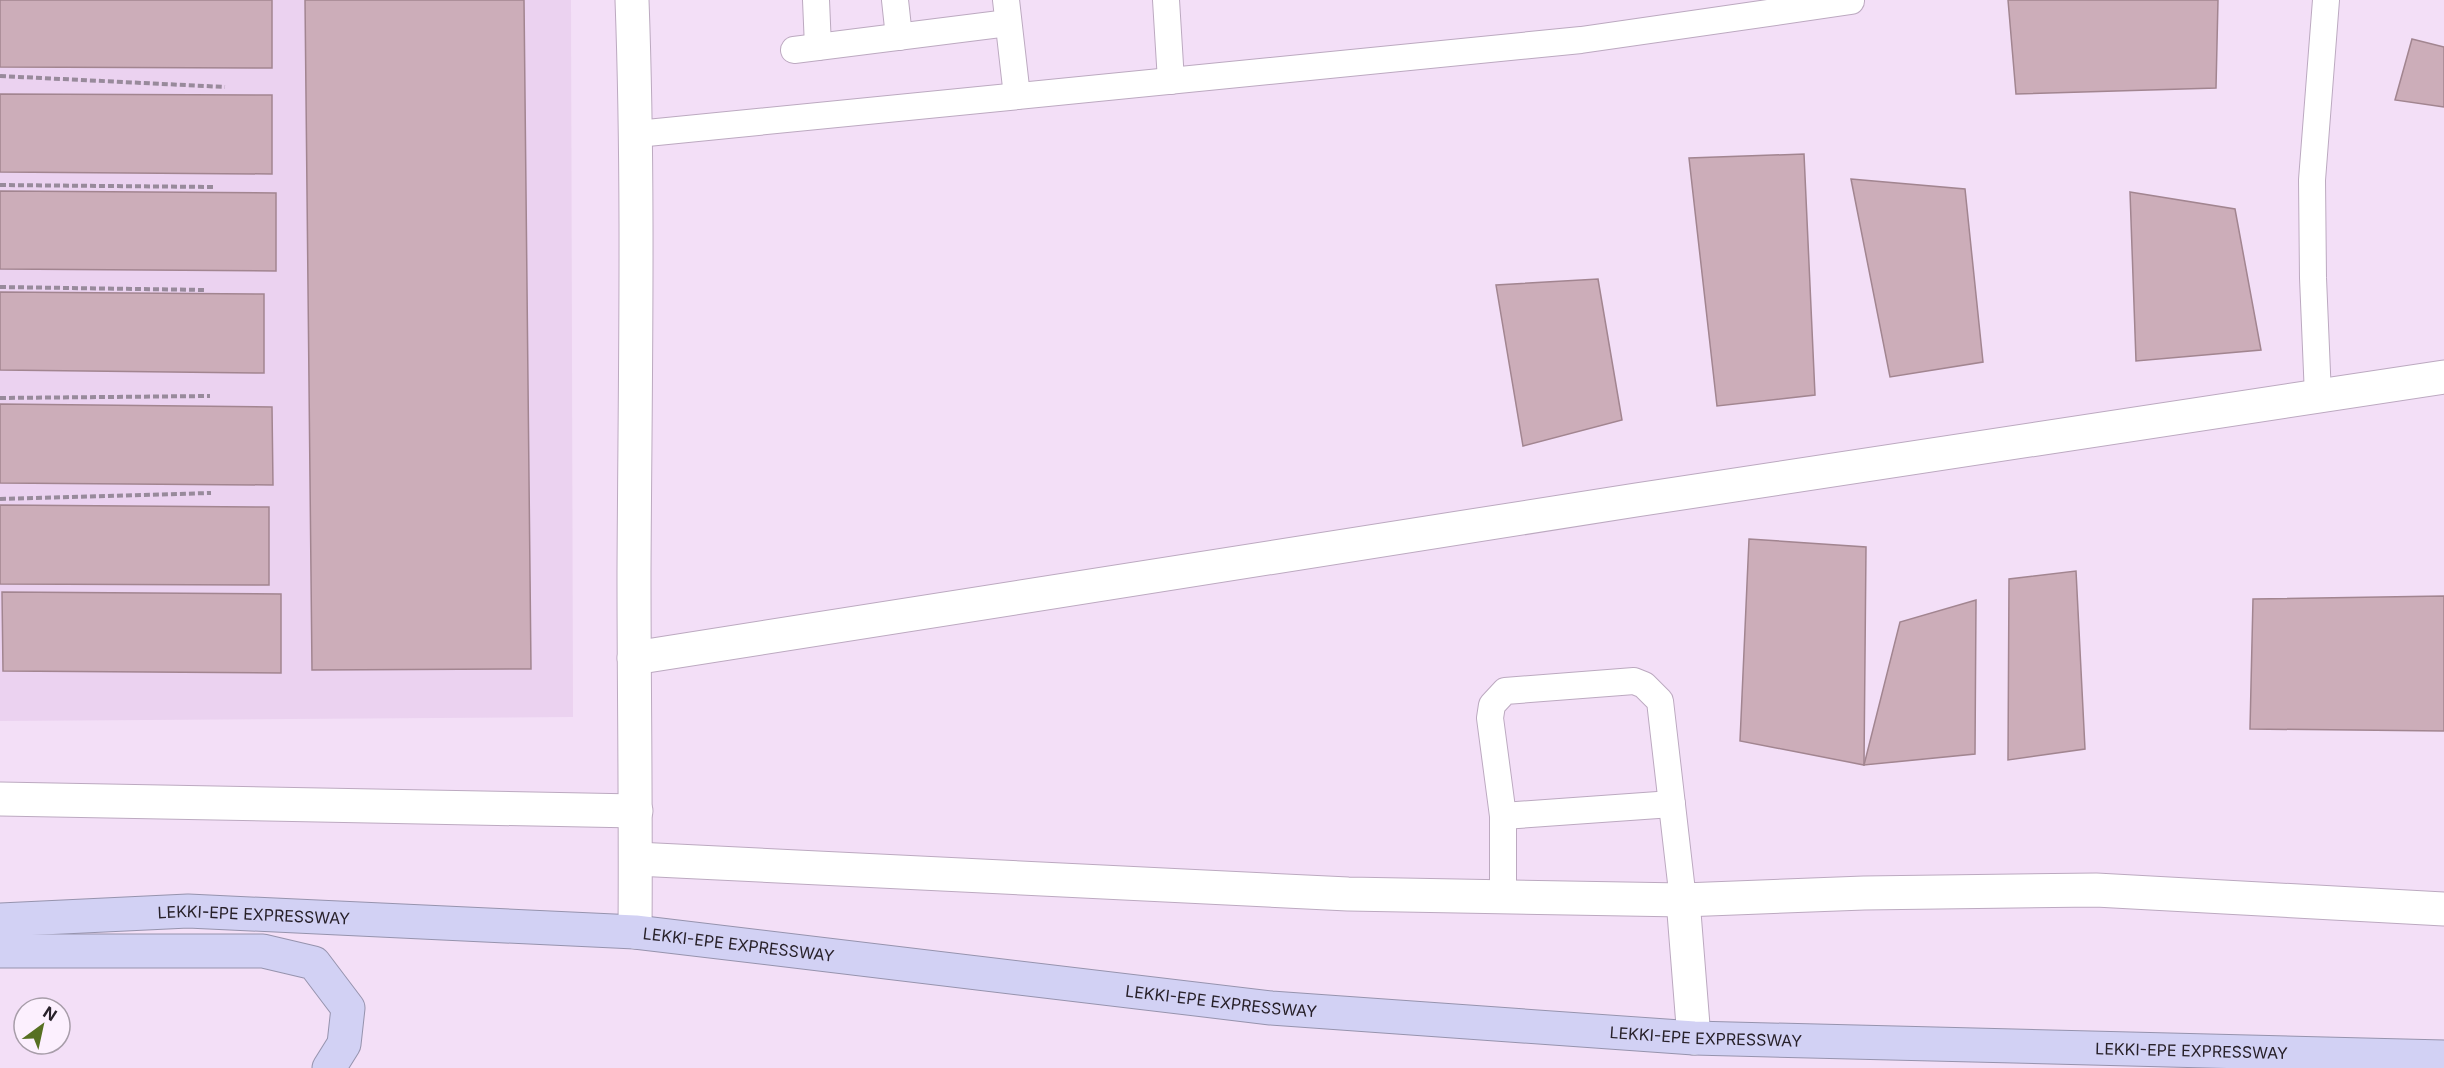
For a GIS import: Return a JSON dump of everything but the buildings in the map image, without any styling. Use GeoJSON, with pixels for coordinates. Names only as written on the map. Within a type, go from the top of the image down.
{"type":"FeatureCollection","features":[{"type":"Feature","properties":{"kind":"highway","name":"LEKKI-EPE EXPRESSWAY"},"geometry":{"type":"LineString","coordinates":[[0,920],[188,911],[635,932],[1271,1008],[1694,1038],[2444,1057]]}},
{"type":"Feature","properties":{"kind":"highway"},"geometry":{"type":"LineString","coordinates":[[0,951],[263,951],[314,963],[348,1008],[344,1044],[329,1068]]}},
{"type":"Feature","properties":{"kind":"street"},"geometry":{"type":"LineString","coordinates":[[632,0],[637,134],[635,932]]}},
{"type":"Feature","properties":{"kind":"street"},"geometry":{"type":"LineString","coordinates":[[634,658],[1636,500],[2444,377]]}},
{"type":"Feature","properties":{"kind":"street"},"geometry":{"type":"LineString","coordinates":[[0,799],[636,811]]}},
{"type":"Feature","properties":{"kind":"street"},"geometry":{"type":"LineString","coordinates":[[636,859],[1348,894],[1683,900],[1864,893],[2096,890],[2444,909]]}},
{"type":"Feature","properties":{"kind":"street"},"geometry":{"type":"LineString","coordinates":[[1683,900],[1694,1038]]}},
{"type":"Feature","properties":{"kind":"lane"},"geometry":{"type":"LineString","coordinates":[[816,0],[806,48],[899,37],[1007,12],[1017,96]]}},
{"type":"Feature","properties":{"kind":"lane"},"geometry":{"type":"LineString","coordinates":[[895,0],[899,37]]}},
{"type":"Feature","properties":{"kind":"lane"},"geometry":{"type":"LineString","coordinates":[[1166,0],[1171,81]]}},
{"type":"Feature","properties":{"kind":"lane"},"geometry":{"type":"LineString","coordinates":[[2318,396],[2312,180],[2326,0]]}},
{"type":"Feature","properties":{"kind":"lane"},"geometry":{"type":"LineString","coordinates":[[637,134],[1581,40],[1851,1]]}},
{"type":"Feature","properties":{"kind":"lane"},"geometry":{"type":"LineString","coordinates":[[1503,897],[1503,816],[1490,718],[1492,705],[1505,691],[1634,681],[1644,685],[1660,701],[1683,900]]}},
{"type":"Feature","properties":{"kind":"lane"},"geometry":{"type":"LineString","coordinates":[[1503,816],[1672,804]]}},
{"type":"Feature","properties":{"kind":"path"},"geometry":{"type":"LineString","coordinates":[[0,76],[225,87]]}},
{"type":"Feature","properties":{"kind":"path"},"geometry":{"type":"LineString","coordinates":[[0,184],[214,187]]}},
{"type":"Feature","properties":{"kind":"path"},"geometry":{"type":"LineString","coordinates":[[0,287],[206,290]]}},
{"type":"Feature","properties":{"kind":"path"},"geometry":{"type":"LineString","coordinates":[[0,398],[210,396]]}},
{"type":"Feature","properties":{"kind":"path"},"geometry":{"type":"LineString","coordinates":[[0,499],[211,493]]}},
{"type":"Feature","properties":{"kind":"shaded area"},"geometry":{"type":"Polygon","coordinates":[[[0,0],[571,0],[573,717],[0,721],[0,0]]]}}]}
